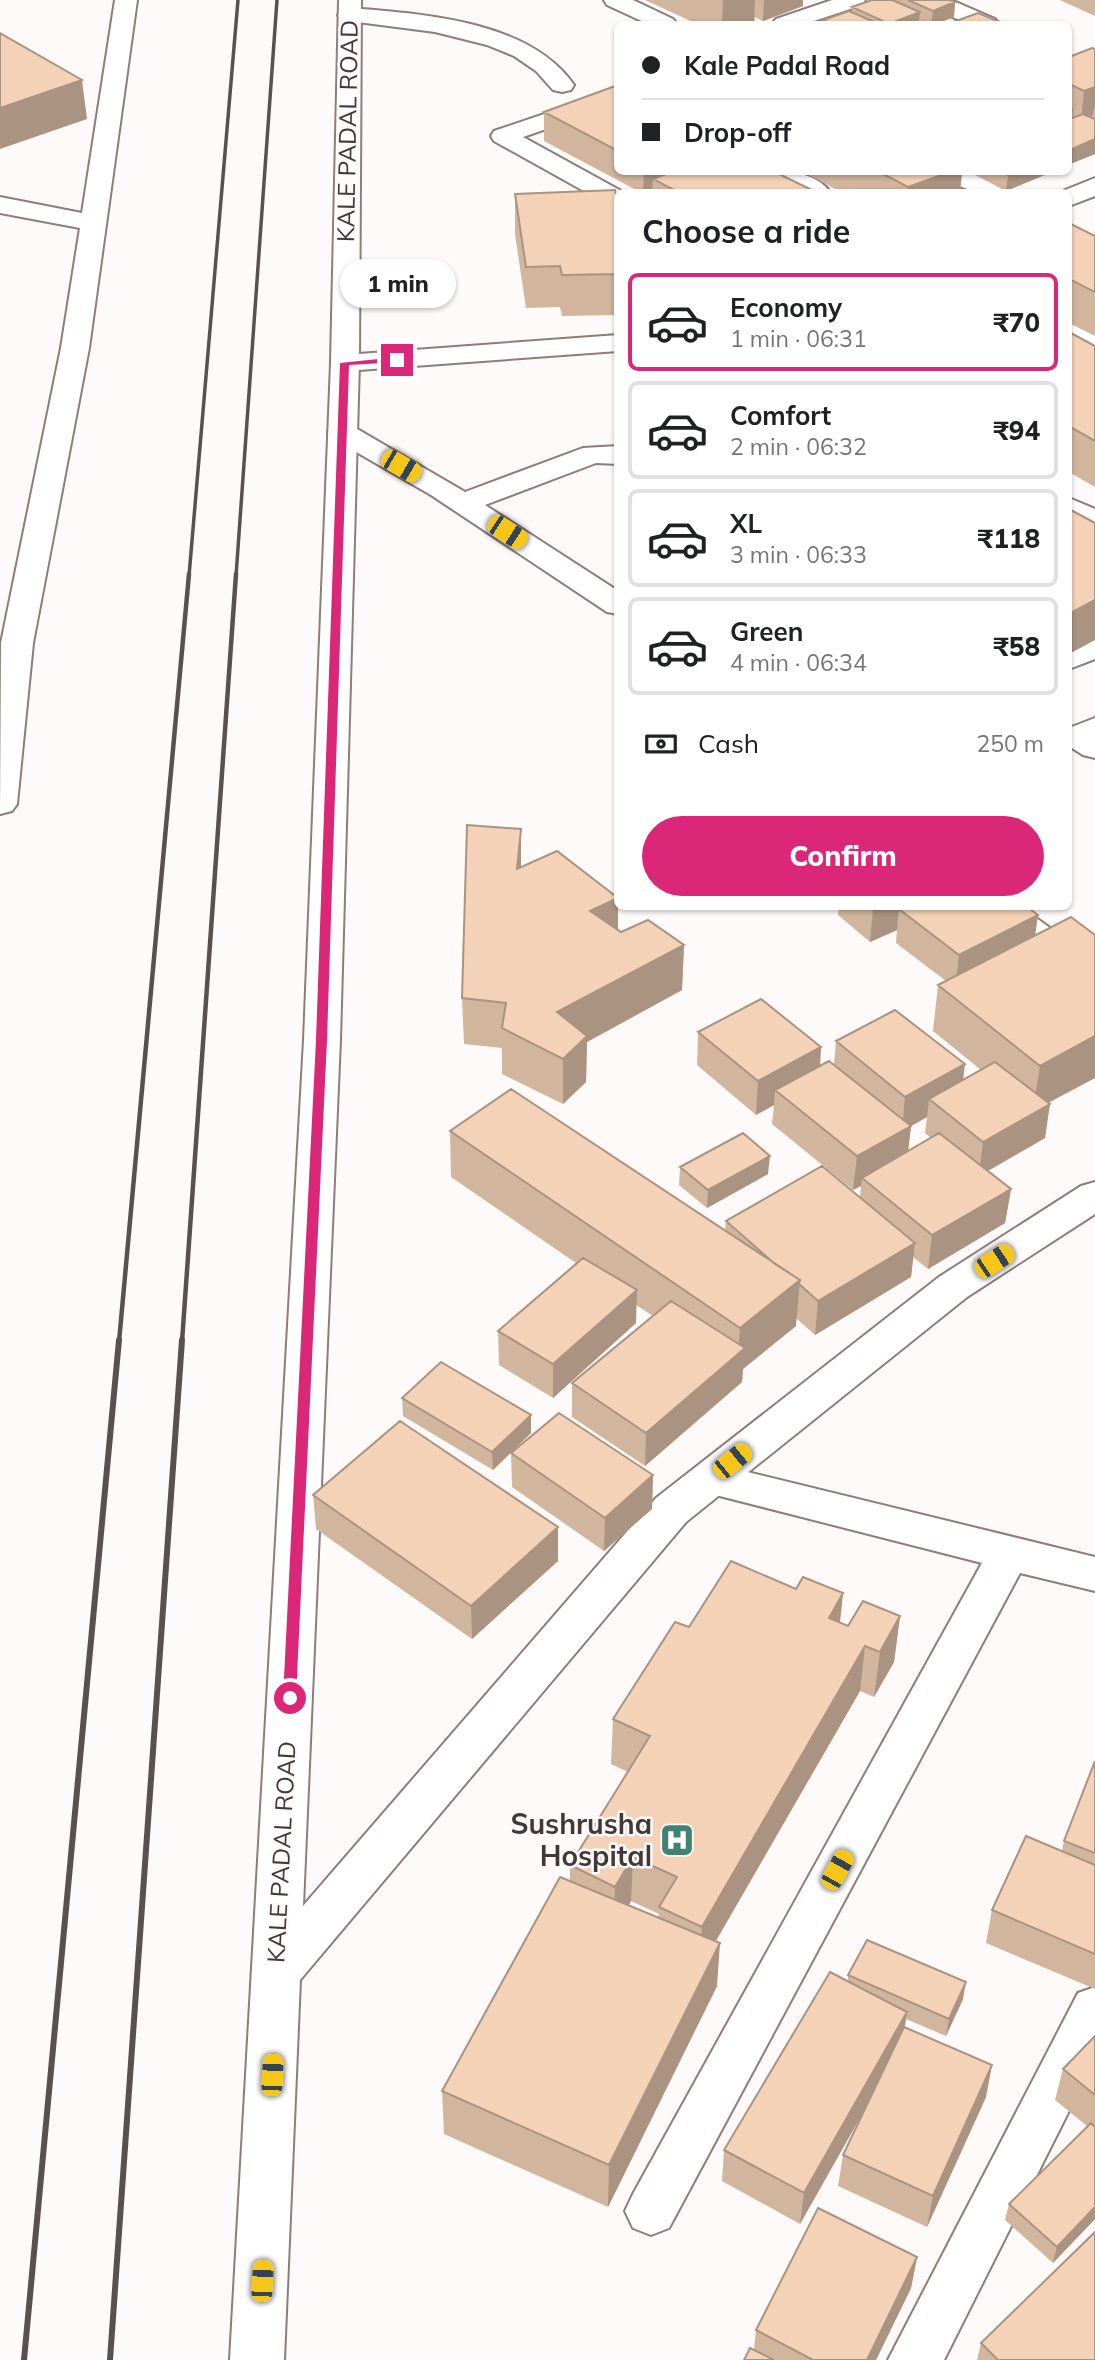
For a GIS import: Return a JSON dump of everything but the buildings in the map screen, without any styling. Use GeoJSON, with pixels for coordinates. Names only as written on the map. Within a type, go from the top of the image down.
{"type":"FeatureCollection","features":[{"type":"Feature","properties":{"kind":"street"},"geometry":{"type":"LineString","coordinates":[[0,804],[17,643],[75,348],[127,0]]}},
{"type":"Feature","properties":{"kind":"street"},"geometry":{"type":"LineString","coordinates":[[615,0],[659,21]]}},
{"type":"Feature","properties":{"kind":"street"},"geometry":{"type":"LineString","coordinates":[[793,21],[854,0]]}},
{"type":"Feature","properties":{"kind":"street"},"geometry":{"type":"LineString","coordinates":[[932,0],[980,21]]}},
{"type":"Feature","properties":{"kind":"street"},"geometry":{"type":"LineString","coordinates":[[350,7],[463,29],[499,42],[551,68],[562,85]]}},
{"type":"Feature","properties":{"kind":"street","name":"KALE PADAL ROAD"},"geometry":{"type":"LineString","coordinates":[[257,2360],[321,1054],[345,363],[350,7]]}},
{"type":"Feature","properties":{"kind":"street"},"geometry":{"type":"LineString","coordinates":[[614,97],[503,136],[614,198]]}},
{"type":"Feature","properties":{"kind":"street"},"geometry":{"type":"LineString","coordinates":[[784,175],[811,189]]}},
{"type":"Feature","properties":{"kind":"street"},"geometry":{"type":"LineString","coordinates":[[961,175],[990,189]]}},
{"type":"Feature","properties":{"kind":"street"},"geometry":{"type":"LineString","coordinates":[[1072,197],[1095,187]]}},
{"type":"Feature","properties":{"kind":"street"},"geometry":{"type":"LineString","coordinates":[[0,205],[92,223]]}},
{"type":"Feature","properties":{"kind":"street"},"geometry":{"type":"LineString","coordinates":[[1072,329],[1095,341]]}},
{"type":"Feature","properties":{"kind":"street"},"geometry":{"type":"LineString","coordinates":[[1072,340],[1095,352]]}},
{"type":"Feature","properties":{"kind":"street"},"geometry":{"type":"LineString","coordinates":[[345,363],[614,343]]}},
{"type":"Feature","properties":{"kind":"street"},"geometry":{"type":"LineString","coordinates":[[342,432],[462,503],[614,602]]}},
{"type":"Feature","properties":{"kind":"street"},"geometry":{"type":"LineString","coordinates":[[462,503],[580,458],[593,454],[614,455]]}},
{"type":"Feature","properties":{"kind":"street"},"geometry":{"type":"LineString","coordinates":[[1072,509],[1095,521]]}},
{"type":"Feature","properties":{"kind":"street"},"geometry":{"type":"LineString","coordinates":[[1072,658],[1095,646]]}},
{"type":"Feature","properties":{"kind":"street"},"geometry":{"type":"LineString","coordinates":[[1095,728],[1077,737],[1095,748]]}},
{"type":"Feature","properties":{"kind":"street"},"geometry":{"type":"LineString","coordinates":[[1002,910],[1095,978]]}},
{"type":"Feature","properties":{"kind":"street"},"geometry":{"type":"LineString","coordinates":[[276,1972],[671,1510],[816,1392],[953,1287],[1095,1196]]}},
{"type":"Feature","properties":{"kind":"street"},"geometry":{"type":"LineString","coordinates":[[710,1479],[1095,1574]]}},
{"type":"Feature","properties":{"kind":"street"},"geometry":{"type":"LineString","coordinates":[[651,2211],[1009,1553]]}},
{"type":"Feature","properties":{"kind":"street"},"geometry":{"type":"LineString","coordinates":[[915,2360],[1095,2009]]}},
{"type":"Feature","properties":{"kind":"railway"},"geometry":{"type":"LineString","coordinates":[[189,576],[238,0]]}},
{"type":"Feature","properties":{"kind":"railway"},"geometry":{"type":"LineString","coordinates":[[236,576],[277,0]]}},
{"type":"Feature","properties":{"kind":"railway"},"geometry":{"type":"LineString","coordinates":[[119,1342],[189,574]]}},
{"type":"Feature","properties":{"kind":"railway"},"geometry":{"type":"LineString","coordinates":[[182,1342],[236,574]]}},
{"type":"Feature","properties":{"kind":"railway"},"geometry":{"type":"LineString","coordinates":[[24,2360],[119,1340]]}},
{"type":"Feature","properties":{"kind":"railway"},"geometry":{"type":"LineString","coordinates":[[110,2360],[182,1340]]}},
{"type":"Feature","properties":{"kind":"place","name":"Sushrusha Hospital"},"geometry":{"type":"Point","coordinates":[677,1840]}},
{"type":"Feature","properties":{"kind":"route"},"geometry":{"type":"LineString","coordinates":[[290,1698],[322,1040],[345,363],[397,360]]}}]}
